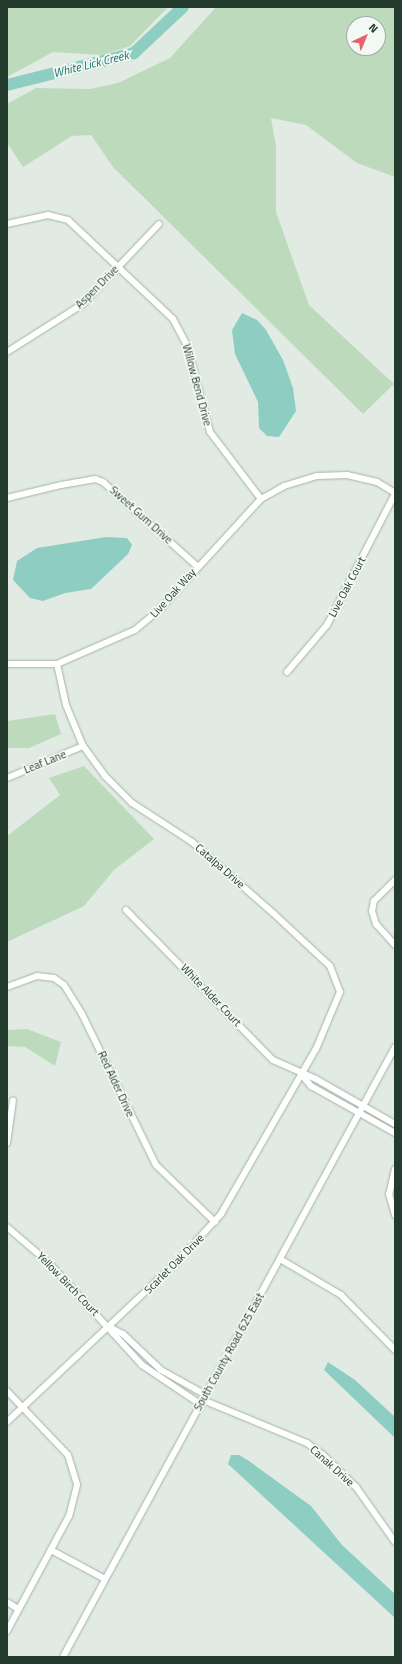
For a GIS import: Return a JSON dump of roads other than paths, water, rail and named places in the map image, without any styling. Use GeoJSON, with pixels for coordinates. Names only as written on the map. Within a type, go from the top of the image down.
{"type":"FeatureCollection","features":[{"type":"Feature","properties":{"kind":"street","name":"Willow Bend Drive"},"geometry":{"type":"LineString","coordinates":[[7,224],[48,215],[63,217],[118,266],[181,330],[208,428],[261,499]]}},
{"type":"Feature","properties":{"kind":"street","name":"Aspen Drive"},"geometry":{"type":"LineString","coordinates":[[7,352],[82,304],[158,224]]}},
{"type":"Feature","properties":{"kind":"street"},"geometry":{"type":"LineString","coordinates":[[261,499],[295,482],[326,474],[367,479],[395,493]]}},
{"type":"Feature","properties":{"kind":"street","name":"Sweet Gum Drive"},"geometry":{"type":"LineString","coordinates":[[7,498],[61,485],[103,482],[197,566]]}},
{"type":"Feature","properties":{"kind":"street","name":"Live Oak Court"},"geometry":{"type":"LineString","coordinates":[[287,672],[327,625],[395,493]]}},
{"type":"Feature","properties":{"kind":"street","name":"Live Oak Way"},"geometry":{"type":"LineString","coordinates":[[56,664],[125,635],[144,623],[261,499]]}},
{"type":"Feature","properties":{"kind":"street"},"geometry":{"type":"LineString","coordinates":[[7,664],[56,664]]}},
{"type":"Feature","properties":{"kind":"street","name":"Catalpa Drive"},"geometry":{"type":"LineString","coordinates":[[56,664],[66,705],[83,746],[132,803],[223,868],[334,970],[340,986],[338,1005],[300,1074]]}},
{"type":"Feature","properties":{"kind":"street","name":"Leaf Lane"},"geometry":{"type":"LineString","coordinates":[[7,778],[83,746]]}},
{"type":"Feature","properties":{"kind":"street"},"geometry":{"type":"LineString","coordinates":[[395,880],[374,901],[372,911],[376,924],[395,945]]}},
{"type":"Feature","properties":{"kind":"street","name":"White Alder Court"},"geometry":{"type":"LineString","coordinates":[[126,910],[273,1060],[395,1124]]}},
{"type":"Feature","properties":{"kind":"street","name":"Red Alder Drive"},"geometry":{"type":"LineString","coordinates":[[7,987],[37,976],[54,978],[64,985],[82,1014],[156,1165],[215,1222]]}},
{"type":"Feature","properties":{"kind":"street","name":"South County Road 625 East"},"geometry":{"type":"LineString","coordinates":[[63,1657],[395,1047]]}},
{"type":"Feature","properties":{"kind":"street","name":"White Alder Court"},"geometry":{"type":"LineString","coordinates":[[300,1074],[311,1086],[395,1134]]}},
{"type":"Feature","properties":{"kind":"street","name":"Scarlet Oak Drive"},"geometry":{"type":"LineString","coordinates":[[7,1422],[110,1327],[215,1222],[238,1188],[300,1074]]}},
{"type":"Feature","properties":{"kind":"street"},"geometry":{"type":"LineString","coordinates":[[7,1143],[13,1100]]}},
{"type":"Feature","properties":{"kind":"street"},"geometry":{"type":"LineString","coordinates":[[395,1169],[388,1194],[395,1215]]}},
{"type":"Feature","properties":{"kind":"street","name":"Yellow Birch Court"},"geometry":{"type":"LineString","coordinates":[[7,1227],[49,1263],[110,1327],[142,1365],[203,1400]]}},
{"type":"Feature","properties":{"kind":"street"},"geometry":{"type":"LineString","coordinates":[[280,1259],[341,1295],[395,1350]]}},
{"type":"Feature","properties":{"kind":"street","name":"Yellow Birch Court"},"geometry":{"type":"LineString","coordinates":[[110,1327],[123,1334],[161,1370],[203,1400]]}},
{"type":"Feature","properties":{"kind":"street"},"geometry":{"type":"LineString","coordinates":[[7,1391],[64,1451],[75,1475],[74,1506],[7,1631]]}},
{"type":"Feature","properties":{"kind":"street","name":"Canak Drive"},"geometry":{"type":"LineString","coordinates":[[203,1400],[300,1440],[323,1455],[356,1487],[395,1542]]}},
{"type":"Feature","properties":{"kind":"street"},"geometry":{"type":"LineString","coordinates":[[51,1550],[105,1579]]}},
{"type":"Feature","properties":{"kind":"street"},"geometry":{"type":"LineString","coordinates":[[7,1602],[18,1609]]}},
{"type":"Feature","properties":{"kind":"water"},"geometry":{"type":"Polygon","coordinates":[[[242,313],[257,320],[266,330],[283,360],[293,388],[296,411],[279,437],[267,436],[259,428],[258,402],[235,354],[232,330],[242,313]]]}},
{"type":"Feature","properties":{"kind":"water"},"geometry":{"type":"Polygon","coordinates":[[[106,537],[127,538],[132,545],[128,554],[91,589],[65,593],[43,601],[30,598],[13,580],[17,561],[37,548],[106,537]]]}},
{"type":"Feature","properties":{"kind":"water"},"geometry":{"type":"Polygon","coordinates":[[[328,1362],[355,1380],[395,1417],[395,1438],[324,1370],[328,1362]]]}},
{"type":"Feature","properties":{"kind":"water"},"geometry":{"type":"Polygon","coordinates":[[[231,1455],[239,1455],[249,1461],[311,1506],[342,1545],[395,1594],[395,1618],[228,1464],[231,1455]]]}},
{"type":"Feature","properties":{"kind":"waterway","name":"White Lick Creek"},"geometry":{"type":"LineString","coordinates":[[7,85],[134,53],[183,7]]}}]}
